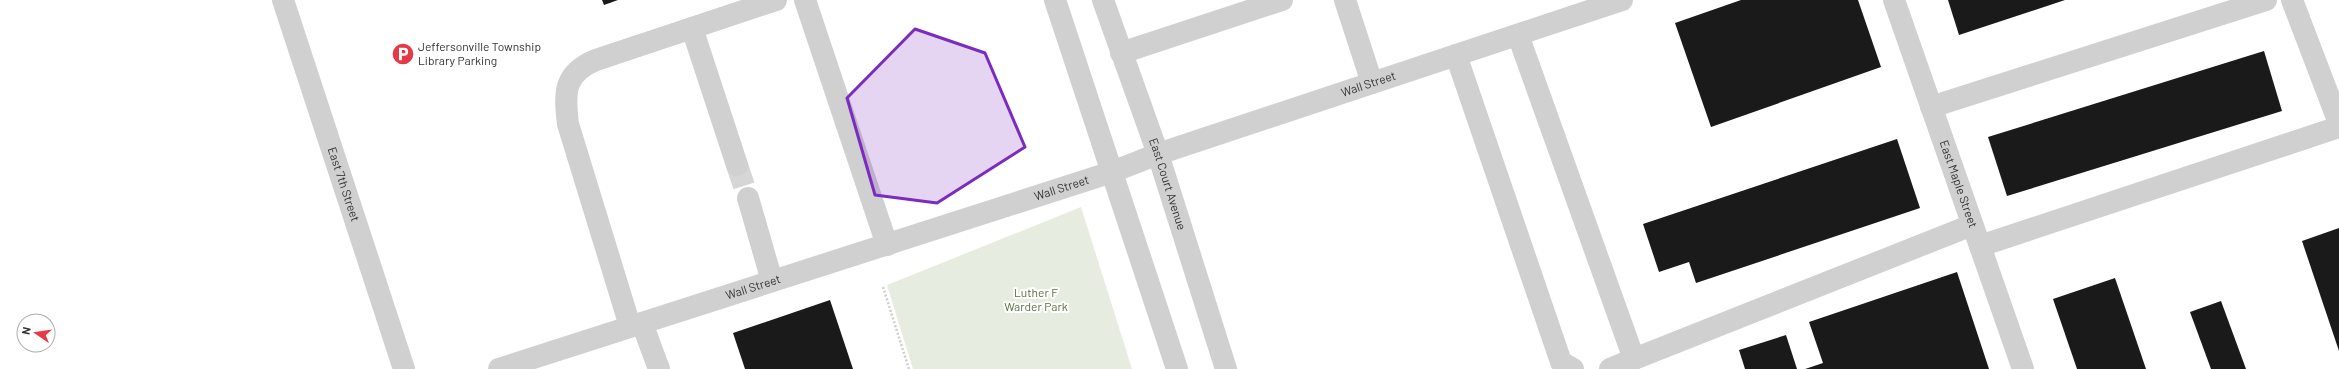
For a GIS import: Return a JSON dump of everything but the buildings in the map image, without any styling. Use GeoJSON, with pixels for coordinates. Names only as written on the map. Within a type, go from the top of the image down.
{"type":"FeatureCollection","features":[{"type":"Feature","properties":{"kind":"street","name":"East 7th Street"},"geometry":{"type":"LineString","coordinates":[[283,0],[404,369]]}},
{"type":"Feature","properties":{"kind":"street"},"geometry":{"type":"LineString","coordinates":[[659,369],[636,325],[568,124],[566,105],[567,86],[572,74],[583,65],[776,0]]}},
{"type":"Feature","properties":{"kind":"street"},"geometry":{"type":"LineString","coordinates":[[805,0],[887,245]]}},
{"type":"Feature","properties":{"kind":"street"},"geometry":{"type":"LineString","coordinates":[[1055,0],[1177,369]]}},
{"type":"Feature","properties":{"kind":"street","name":"East Court Avenue"},"geometry":{"type":"LineString","coordinates":[[1103,0],[1121,54],[1158,154],[1226,369]]}},
{"type":"Feature","properties":{"kind":"street"},"geometry":{"type":"LineString","coordinates":[[1121,54],[1282,0]]}},
{"type":"Feature","properties":{"kind":"street"},"geometry":{"type":"LineString","coordinates":[[1345,0],[1372,83]]}},
{"type":"Feature","properties":{"kind":"street","name":"Wall Street"},"geometry":{"type":"LineString","coordinates":[[499,369],[1112,172],[1158,154],[1622,0]]}},
{"type":"Feature","properties":{"kind":"street","name":"East Maple Street"},"geometry":{"type":"LineString","coordinates":[[1894,0],[2023,369]]}},
{"type":"Feature","properties":{"kind":"street"},"geometry":{"type":"LineString","coordinates":[[1931,107],[2266,0]]}},
{"type":"Feature","properties":{"kind":"street"},"geometry":{"type":"LineString","coordinates":[[2292,0],[2339,123]]}},
{"type":"Feature","properties":{"kind":"street"},"geometry":{"type":"LineString","coordinates":[[692,28],[737,165]]}},
{"type":"Feature","properties":{"kind":"street"},"geometry":{"type":"LineString","coordinates":[[1518,35],[1634,359]]}},
{"type":"Feature","properties":{"kind":"street"},"geometry":{"type":"LineString","coordinates":[[1456,55],[1561,362],[1572,369]]}},
{"type":"Feature","properties":{"kind":"street"},"geometry":{"type":"LineString","coordinates":[[1980,246],[2339,127]]}},
{"type":"Feature","properties":{"kind":"street"},"geometry":{"type":"LineString","coordinates":[[748,198],[772,281]]}},
{"type":"Feature","properties":{"kind":"street"},"geometry":{"type":"LineString","coordinates":[[1610,369],[1972,225]]}},
{"type":"Feature","properties":{"kind":"path"},"geometry":{"type":"LineString","coordinates":[[883,288],[910,369]]}},
{"type":"Feature","properties":{"kind":"highlighted area"},"geometry":{"type":"Polygon","coordinates":[[[915,29],[985,53],[1025,147],[937,203],[875,195],[847,98],[915,29]]]}},
{"type":"Feature","properties":{"kind":"green space","name":"Luther F Warder Park"},"geometry":{"type":"Polygon","coordinates":[[[1081,207],[1132,369],[913,369],[887,285],[1081,207]]]}},
{"type":"Feature","properties":{"kind":"tunnel"},"geometry":{"type":"LineString","coordinates":[[737,165],[748,198]]}},
{"type":"Feature","properties":{"kind":"place","name":"Jeffersonville Township Library Parking"},"geometry":{"type":"Point","coordinates":[403,54]}}]}
